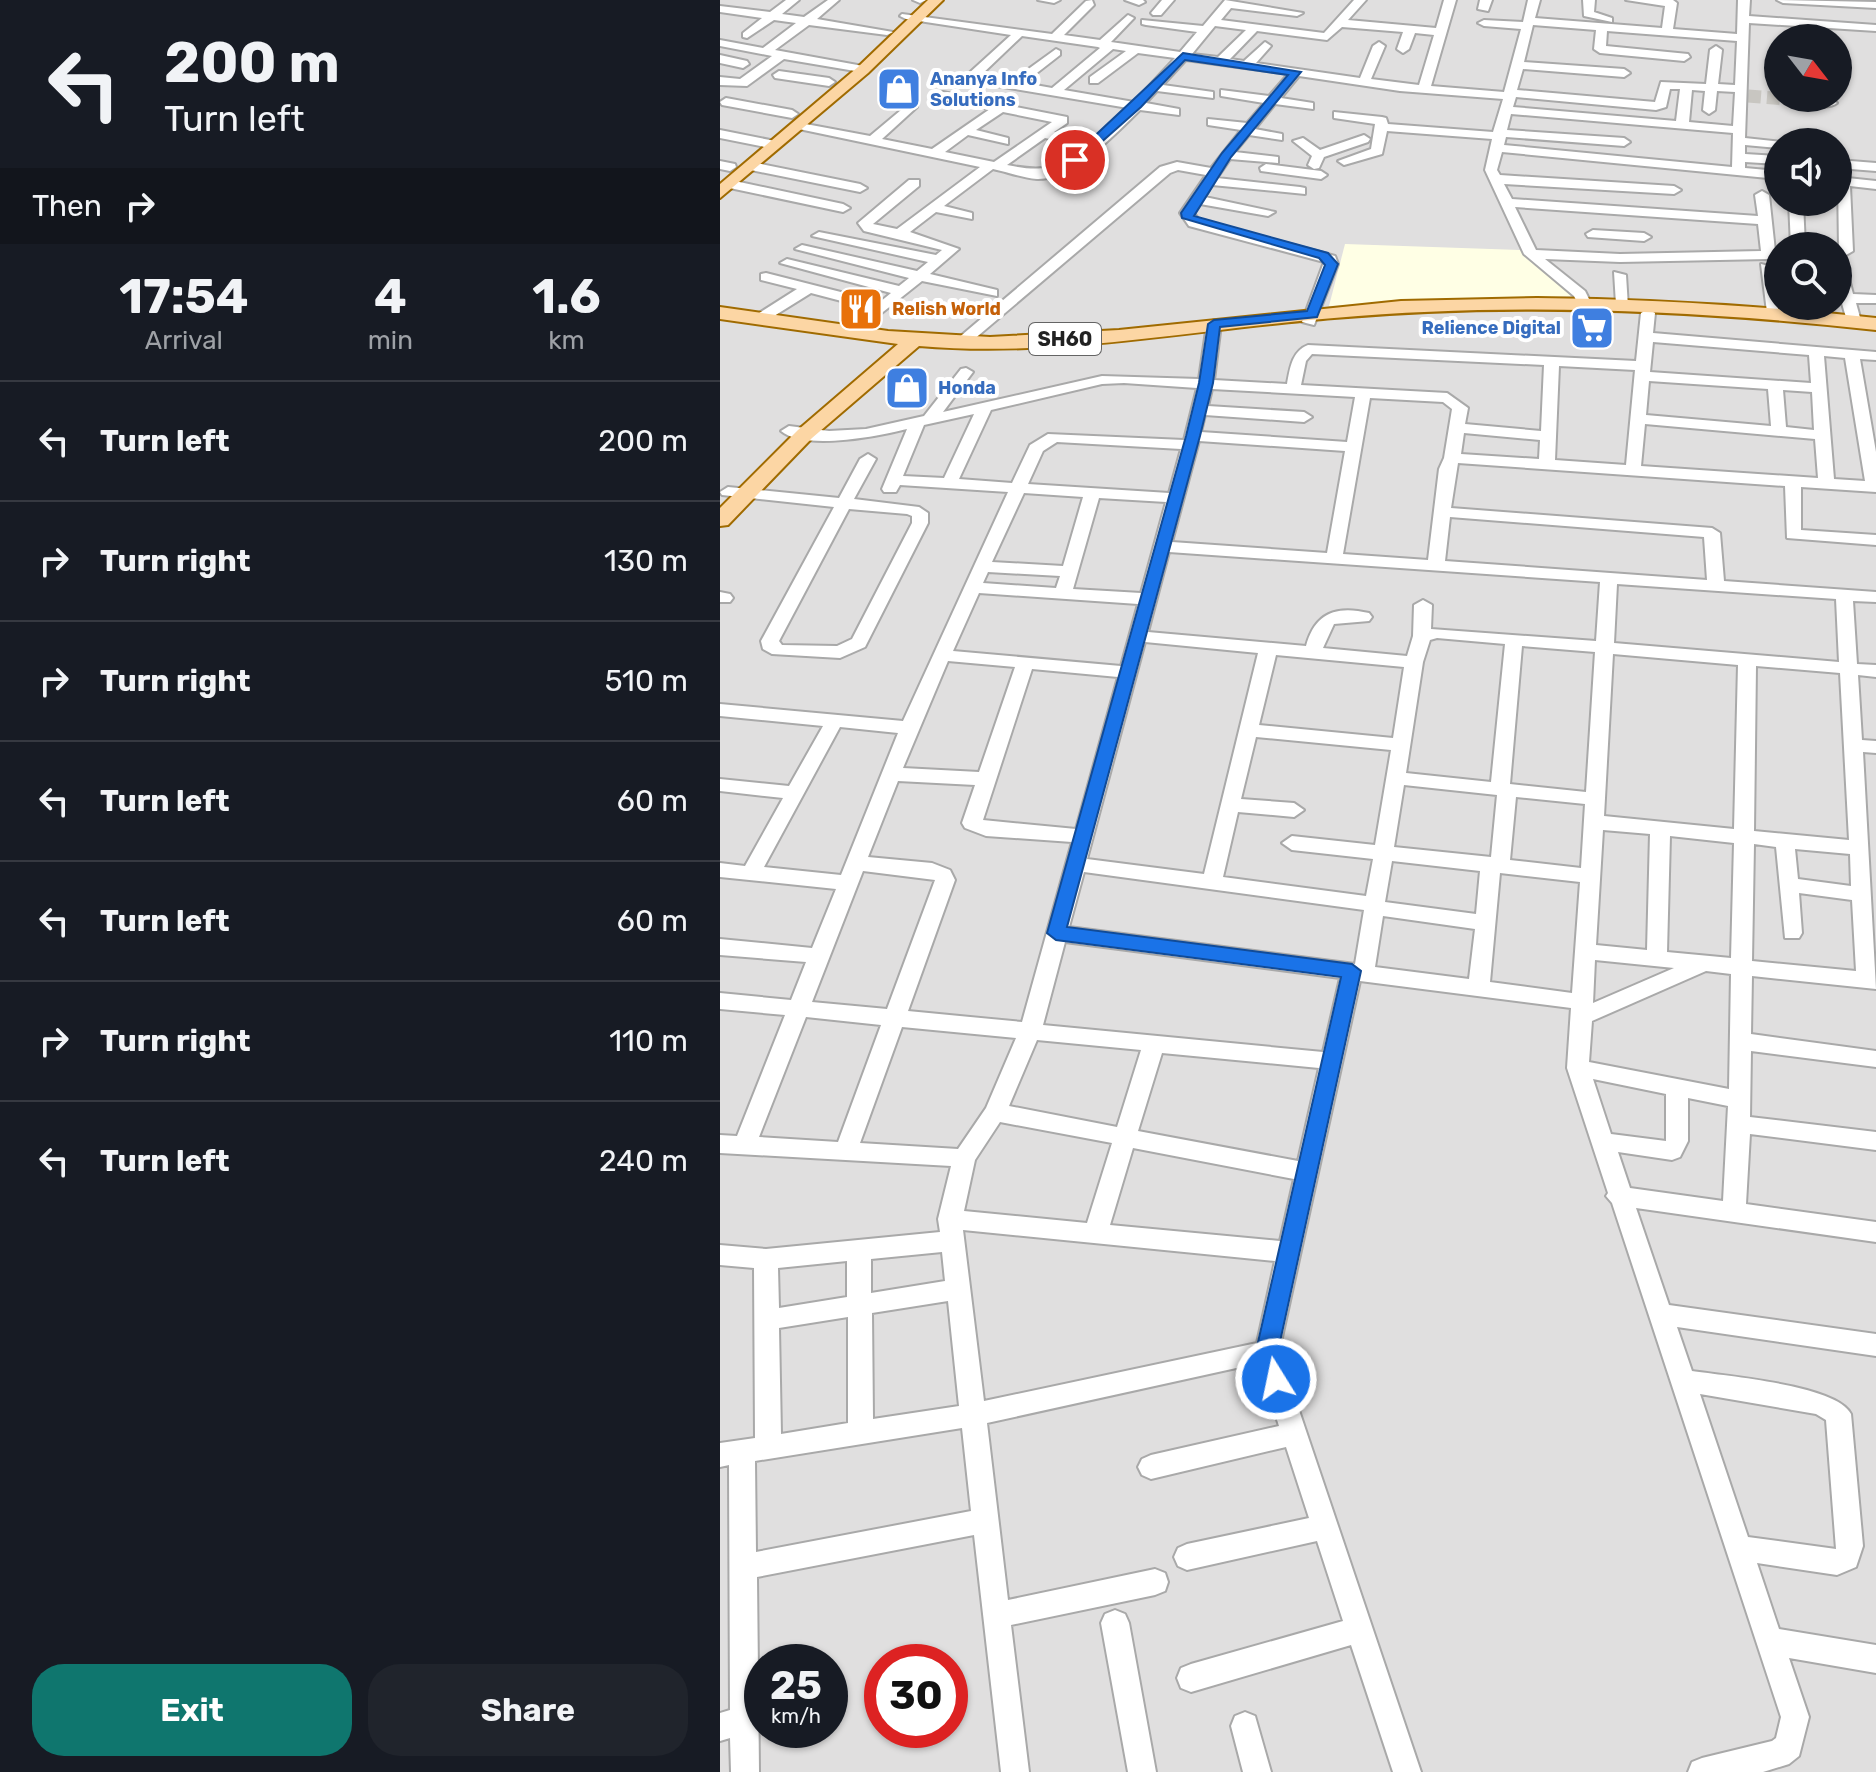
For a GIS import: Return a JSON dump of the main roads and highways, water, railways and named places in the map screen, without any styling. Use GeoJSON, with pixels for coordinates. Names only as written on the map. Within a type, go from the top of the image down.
{"type":"FeatureCollection","features":[{"type":"Feature","properties":{"kind":"main road"},"geometry":{"type":"LineString","coordinates":[[796,119],[829,82],[855,69],[887,32],[913,17],[920,0]]}},
{"type":"Feature","properties":{"kind":"main road"},"geometry":{"type":"LineString","coordinates":[[724,177],[936,0]]}},
{"type":"Feature","properties":{"kind":"main road"},"geometry":{"type":"LineString","coordinates":[[724,177],[751,166],[767,144]]}},
{"type":"Feature","properties":{"kind":"main road","name":"SH60"},"geometry":{"type":"LineString","coordinates":[[902,342],[1008,350],[1311,318],[1588,308],[1623,304],[1764,311]]}},
{"type":"Feature","properties":{"kind":"main road","name":"SH60"},"geometry":{"type":"LineString","coordinates":[[1588,308],[1727,316],[1876,330]]}},
{"type":"Feature","properties":{"kind":"main road"},"geometry":{"type":"LineString","coordinates":[[720,313],[854,331],[902,342]]}},
{"type":"Feature","properties":{"kind":"main road","name":"SH60"},"geometry":{"type":"LineString","coordinates":[[1849,320],[1876,324]]}},
{"type":"Feature","properties":{"kind":"main road"},"geometry":{"type":"LineString","coordinates":[[720,322],[902,342]]}},
{"type":"Feature","properties":{"kind":"main road","name":"SH60"},"geometry":{"type":"LineString","coordinates":[[902,342],[1014,343],[1214,328]]}},
{"type":"Feature","properties":{"kind":"main road"},"geometry":{"type":"LineString","coordinates":[[728,503],[797,433],[902,342]]}},
{"type":"Feature","properties":{"kind":"tunnel"},"geometry":{"type":"LineString","coordinates":[[1748,96],[1764,97]]}},
{"type":"Feature","properties":{"kind":"place","name":"Ananya Info Solutions"},"geometry":{"type":"Point","coordinates":[899,89]}},
{"type":"Feature","properties":{"kind":"place","name":"Relish World"},"geometry":{"type":"Point","coordinates":[861,309]}},
{"type":"Feature","properties":{"kind":"place","name":"Relience Digital"},"geometry":{"type":"Point","coordinates":[1592,328]}},
{"type":"Feature","properties":{"kind":"place","name":"Honda"},"geometry":{"type":"Point","coordinates":[907,388]}}]}
